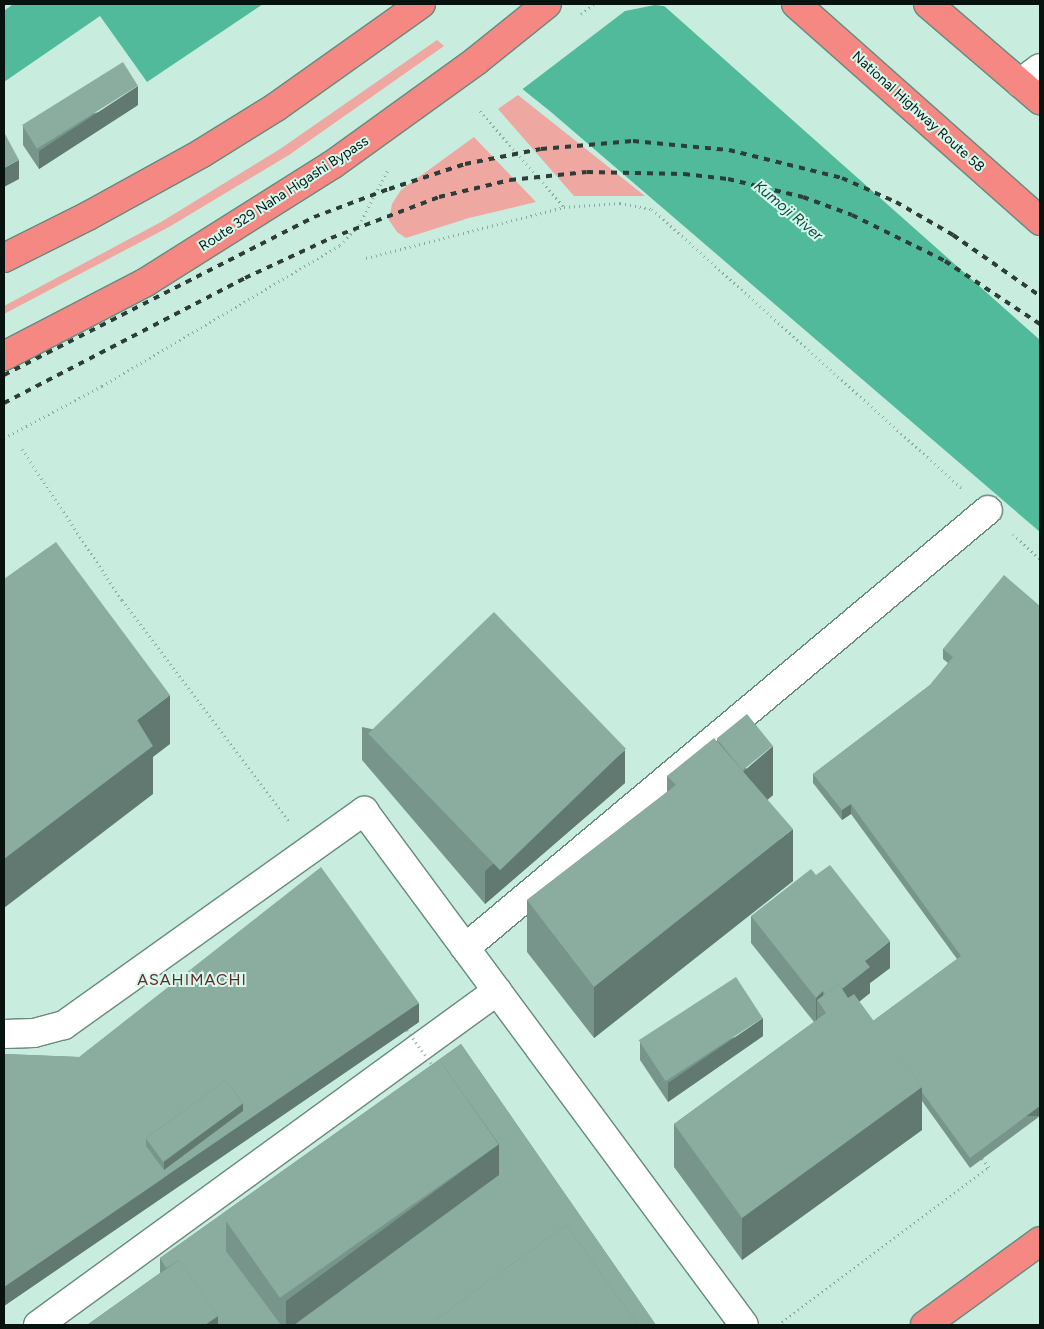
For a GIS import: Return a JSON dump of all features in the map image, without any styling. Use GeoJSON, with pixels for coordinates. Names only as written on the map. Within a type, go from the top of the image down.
{"type":"FeatureCollection","features":[{"type":"Feature","properties":{"kind":"highway","name":"Route 329 Naha Higashi Bypass"},"geometry":{"type":"LineString","coordinates":[[4,356],[146,282],[332,165],[476,60],[547,4]]}},
{"type":"Feature","properties":{"kind":"highway","name":"National Highway Route 58"},"geometry":{"type":"LineString","coordinates":[[796,4],[1040,221]]}},
{"type":"Feature","properties":{"kind":"highway"},"geometry":{"type":"LineString","coordinates":[[928,4],[1034,84]]}},
{"type":"Feature","properties":{"kind":"highway"},"geometry":{"type":"LineString","coordinates":[[4,258],[88,216],[202,153],[276,107],[416,8]]}},
{"type":"Feature","properties":{"kind":"highway"},"geometry":{"type":"LineString","coordinates":[[925,1325],[1040,1241]]}},
{"type":"Feature","properties":{"kind":"street"},"geometry":{"type":"LineString","coordinates":[[465,948],[988,510]]}},
{"type":"Feature","properties":{"kind":"street"},"geometry":{"type":"LineString","coordinates":[[4,1034],[34,1032],[64,1025],[364,811],[744,1325]]}},
{"type":"Feature","properties":{"kind":"street"},"geometry":{"type":"LineString","coordinates":[[38,1325],[497,991]]}},
{"type":"Feature","properties":{"kind":"path"},"geometry":{"type":"LineString","coordinates":[[480,111],[564,207]]}},
{"type":"Feature","properties":{"kind":"path"},"geometry":{"type":"LineString","coordinates":[[4,438],[102,386],[340,245],[359,225],[376,186],[390,166]]}},
{"type":"Feature","properties":{"kind":"path"},"geometry":{"type":"LineString","coordinates":[[366,258],[564,207],[620,203],[652,209],[988,510],[1040,559]]}},
{"type":"Feature","properties":{"kind":"path"},"geometry":{"type":"LineString","coordinates":[[22,448],[122,600],[309,849]]}},
{"type":"Feature","properties":{"kind":"path"},"geometry":{"type":"LineString","coordinates":[[407,1030],[437,1070]]}},
{"type":"Feature","properties":{"kind":"path"},"geometry":{"type":"LineString","coordinates":[[777,1325],[989,1167],[978,1152]]}},
{"type":"Feature","properties":{"kind":"shaded area"},"geometry":{"type":"Polygon","coordinates":[[[437,40],[444,46],[289,155],[169,227],[4,314],[4,306],[161,222],[280,149],[437,40]]]}},
{"type":"Feature","properties":{"kind":"shaded area"},"geometry":{"type":"Polygon","coordinates":[[[518,95],[645,196],[574,196],[498,109],[518,95]]]}},
{"type":"Feature","properties":{"kind":"shaded area"},"geometry":{"type":"Polygon","coordinates":[[[474,137],[536,202],[469,218],[406,238],[397,232],[389,220],[392,204],[401,190],[474,137]]]}},
{"type":"Feature","properties":{"kind":"water"},"geometry":{"type":"Polygon","coordinates":[[[13,4],[263,4],[147,82],[100,16],[4,82],[4,11],[13,4]]]}},
{"type":"Feature","properties":{"kind":"water","name":"Kumoji River"},"geometry":{"type":"Polygon","coordinates":[[[416,4],[662,4],[1040,340],[1040,532],[551,112],[416,4]]]}},
{"type":"Feature","properties":{"kind":"pier"},"geometry":{"type":"Polygon","coordinates":[[[413,4],[666,4],[670,7],[655,5],[625,11],[520,91],[413,4]]]}},
{"type":"Feature","properties":{"kind":"building"},"geometry":{"type":"Polygon","coordinates":[[[123,62],[138,86],[37,149],[22,125],[123,62]]]}},
{"type":"Feature","properties":{"kind":"building"},"geometry":{"type":"Polygon","coordinates":[[[4,135],[19,160],[4,168],[4,135]]]}},
{"type":"Feature","properties":{"kind":"building"},"geometry":{"type":"Polygon","coordinates":[[[56,542],[170,695],[137,720],[153,746],[4,859],[4,579],[56,542]]]}},
{"type":"Feature","properties":{"kind":"building"},"geometry":{"type":"Polygon","coordinates":[[[1004,575],[1040,606],[1040,1106],[970,1158],[922,1092],[922,1087],[873,1021],[961,956],[851,804],[842,810],[813,774],[930,685],[953,657],[943,649],[1004,575]]]}},
{"type":"Feature","properties":{"kind":"building"},"geometry":{"type":"Polygon","coordinates":[[[494,612],[626,749],[500,870],[368,734],[494,612]]]}},
{"type":"Feature","properties":{"kind":"building"},"geometry":{"type":"Polygon","coordinates":[[[747,714],[773,746],[742,770],[717,739],[747,714]]]}},
{"type":"Feature","properties":{"kind":"building"},"geometry":{"type":"Polygon","coordinates":[[[714,738],[793,829],[594,987],[527,900],[676,785],[667,776],[714,738]]]}},
{"type":"Feature","properties":{"kind":"building"},"geometry":{"type":"Polygon","coordinates":[[[830,865],[890,941],[865,961],[870,967],[842,989],[839,984],[825,994],[823,991],[816,998],[751,916],[811,869],[816,875],[830,865]]]}},
{"type":"Feature","properties":{"kind":"building"},"geometry":{"type":"Polygon","coordinates":[[[321,867],[419,1003],[4,1287],[4,1054],[79,1057],[321,867]],[[226,1080],[146,1138],[146,1146],[164,1170],[243,1111],[243,1103],[226,1080]]]}},
{"type":"Feature","properties":{"kind":"building"},"geometry":{"type":"Polygon","coordinates":[[[736,977],[763,1018],[665,1081],[639,1040],[736,977]]]}},
{"type":"Feature","properties":{"kind":"building"},"geometry":{"type":"Polygon","coordinates":[[[839,984],[848,998],[854,994],[922,1087],[742,1218],[674,1124],[826,1013],[817,1000],[839,984]]]}},
{"type":"Feature","properties":{"kind":"building"},"geometry":{"type":"Polygon","coordinates":[[[461,1044],[656,1325],[638,1325],[566,1225],[428,1325],[294,1325],[499,1175],[499,1144],[440,1061],[226,1221],[226,1251],[281,1325],[218,1325],[218,1316],[179,1260],[166,1268],[160,1258],[461,1044]]]}},
{"type":"Feature","properties":{"kind":"building"},"geometry":{"type":"Polygon","coordinates":[[[440,1061],[499,1145],[280,1298],[221,1214],[440,1061]]]}},
{"type":"Feature","properties":{"kind":"building"},"geometry":{"type":"Polygon","coordinates":[[[226,1080],[243,1103],[163,1162],[146,1138],[226,1080]]]}},
{"type":"Feature","properties":{"kind":"building"},"geometry":{"type":"Polygon","coordinates":[[[566,1225],[638,1325],[428,1325],[566,1225]]]}},
{"type":"Feature","properties":{"kind":"building"},"geometry":{"type":"Polygon","coordinates":[[[179,1260],[218,1316],[205,1325],[87,1325],[179,1260]]]}},
{"type":"Feature","properties":{"kind":"railway"},"geometry":{"type":"LineString","coordinates":[[4,375],[314,217],[389,189],[465,164],[541,149],[633,141],[729,150],[842,178],[896,202],[953,235],[1040,296]]}},
{"type":"Feature","properties":{"kind":"railway"},"geometry":{"type":"LineString","coordinates":[[4,403],[245,278],[331,238],[439,197],[510,180],[587,172],[684,174],[728,179],[803,197],[852,215],[945,261],[1040,324]]}},
{"type":"Feature","properties":{"kind":"district","name":"ASAHIMACHI"},"geometry":{"type":"Point","coordinates":[192,980]}}]}
